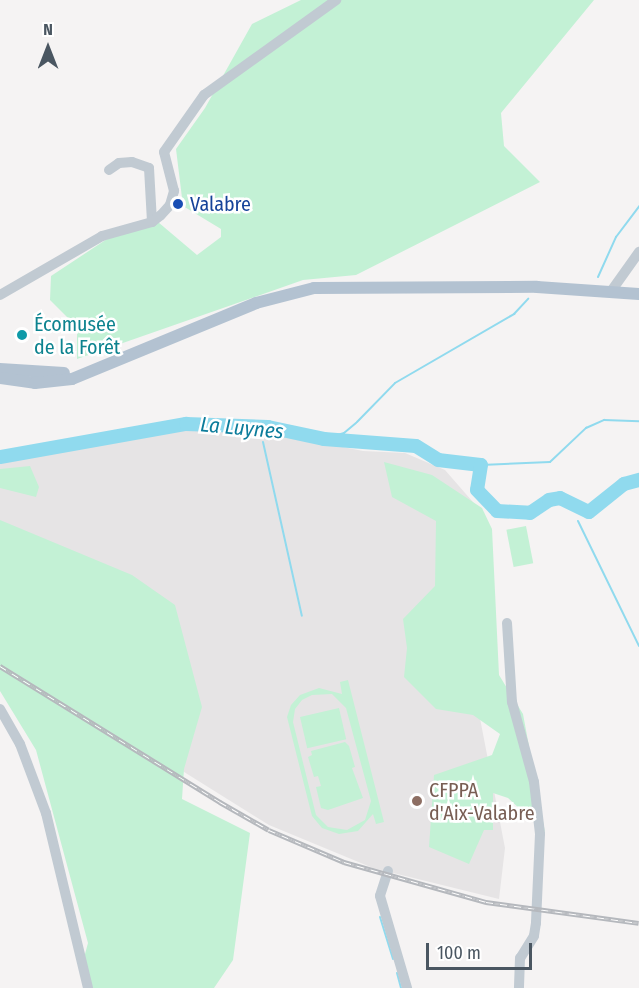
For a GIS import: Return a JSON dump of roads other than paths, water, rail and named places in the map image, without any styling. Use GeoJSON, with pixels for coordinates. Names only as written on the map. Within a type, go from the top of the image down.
{"type":"FeatureCollection","features":[{"type":"Feature","properties":{"kind":"main road"},"geometry":{"type":"LineString","coordinates":[[0,378],[35,383],[72,379],[161,344],[255,303],[314,288],[405,285],[612,290],[639,294]]}},
{"type":"Feature","properties":{"kind":"main road"},"geometry":{"type":"LineString","coordinates":[[0,369],[60,374],[161,344]]}},
{"type":"Feature","properties":{"kind":"street"},"geometry":{"type":"LineString","coordinates":[[0,295],[102,236],[152,222],[172,198],[164,152],[204,94],[336,0]]}},
{"type":"Feature","properties":{"kind":"street"},"geometry":{"type":"LineString","coordinates":[[109,170],[119,163],[132,162],[149,168],[152,222]]}},
{"type":"Feature","properties":{"kind":"street"},"geometry":{"type":"LineString","coordinates":[[612,290],[639,252]]}},
{"type":"Feature","properties":{"kind":"street"},"geometry":{"type":"LineString","coordinates":[[507,623],[512,702],[534,782],[540,834],[536,923],[534,936],[520,958],[519,988]]}},
{"type":"Feature","properties":{"kind":"street"},"geometry":{"type":"LineString","coordinates":[[0,709],[20,744],[46,813],[88,988]]}},
{"type":"Feature","properties":{"kind":"street"},"geometry":{"type":"LineString","coordinates":[[388,870],[380,896],[407,988]]}},
{"type":"Feature","properties":{"kind":"waterway"},"geometry":{"type":"LineString","coordinates":[[598,277],[616,237],[639,206]]}},
{"type":"Feature","properties":{"kind":"waterway"},"geometry":{"type":"LineString","coordinates":[[357,422],[395,383],[514,314],[528,299]]}},
{"type":"Feature","properties":{"kind":"waterway"},"geometry":{"type":"LineString","coordinates":[[481,465],[550,462],[586,428],[604,420],[639,421]]}},
{"type":"Feature","properties":{"kind":"waterway"},"geometry":{"type":"LineString","coordinates":[[324,439],[344,433],[356,423]]}},
{"type":"Feature","properties":{"kind":"waterway","name":"La Luynes"},"geometry":{"type":"LineString","coordinates":[[0,457],[186,424],[268,427],[324,439],[416,446],[438,460],[481,465],[477,490],[497,511],[530,513],[549,500],[560,498],[589,512],[624,484],[639,480]]}},
{"type":"Feature","properties":{"kind":"waterway"},"geometry":{"type":"LineString","coordinates":[[263,442],[302,616]]}},
{"type":"Feature","properties":{"kind":"waterway"},"geometry":{"type":"LineString","coordinates":[[568,500],[571,507]]}},
{"type":"Feature","properties":{"kind":"waterway"},"geometry":{"type":"LineString","coordinates":[[578,521],[639,646]]}},
{"type":"Feature","properties":{"kind":"waterway"},"geometry":{"type":"LineString","coordinates":[[380,917],[393,959]]}},
{"type":"Feature","properties":{"kind":"waterway"},"geometry":{"type":"LineString","coordinates":[[397,973],[401,988]]}},
{"type":"Feature","properties":{"kind":"railway"},"geometry":{"type":"LineString","coordinates":[[0,666],[269,830],[344,862],[486,902],[639,923]]}},
{"type":"Feature","properties":{"kind":"place","name":"Valabre"},"geometry":{"type":"Point","coordinates":[178,204]}},
{"type":"Feature","properties":{"kind":"place","name":"Écomusée de la Forêt"},"geometry":{"type":"Point","coordinates":[22,335]}},
{"type":"Feature","properties":{"kind":"place","name":"CFPPA d'Aix-Valabre"},"geometry":{"type":"Point","coordinates":[417,801]}}]}
